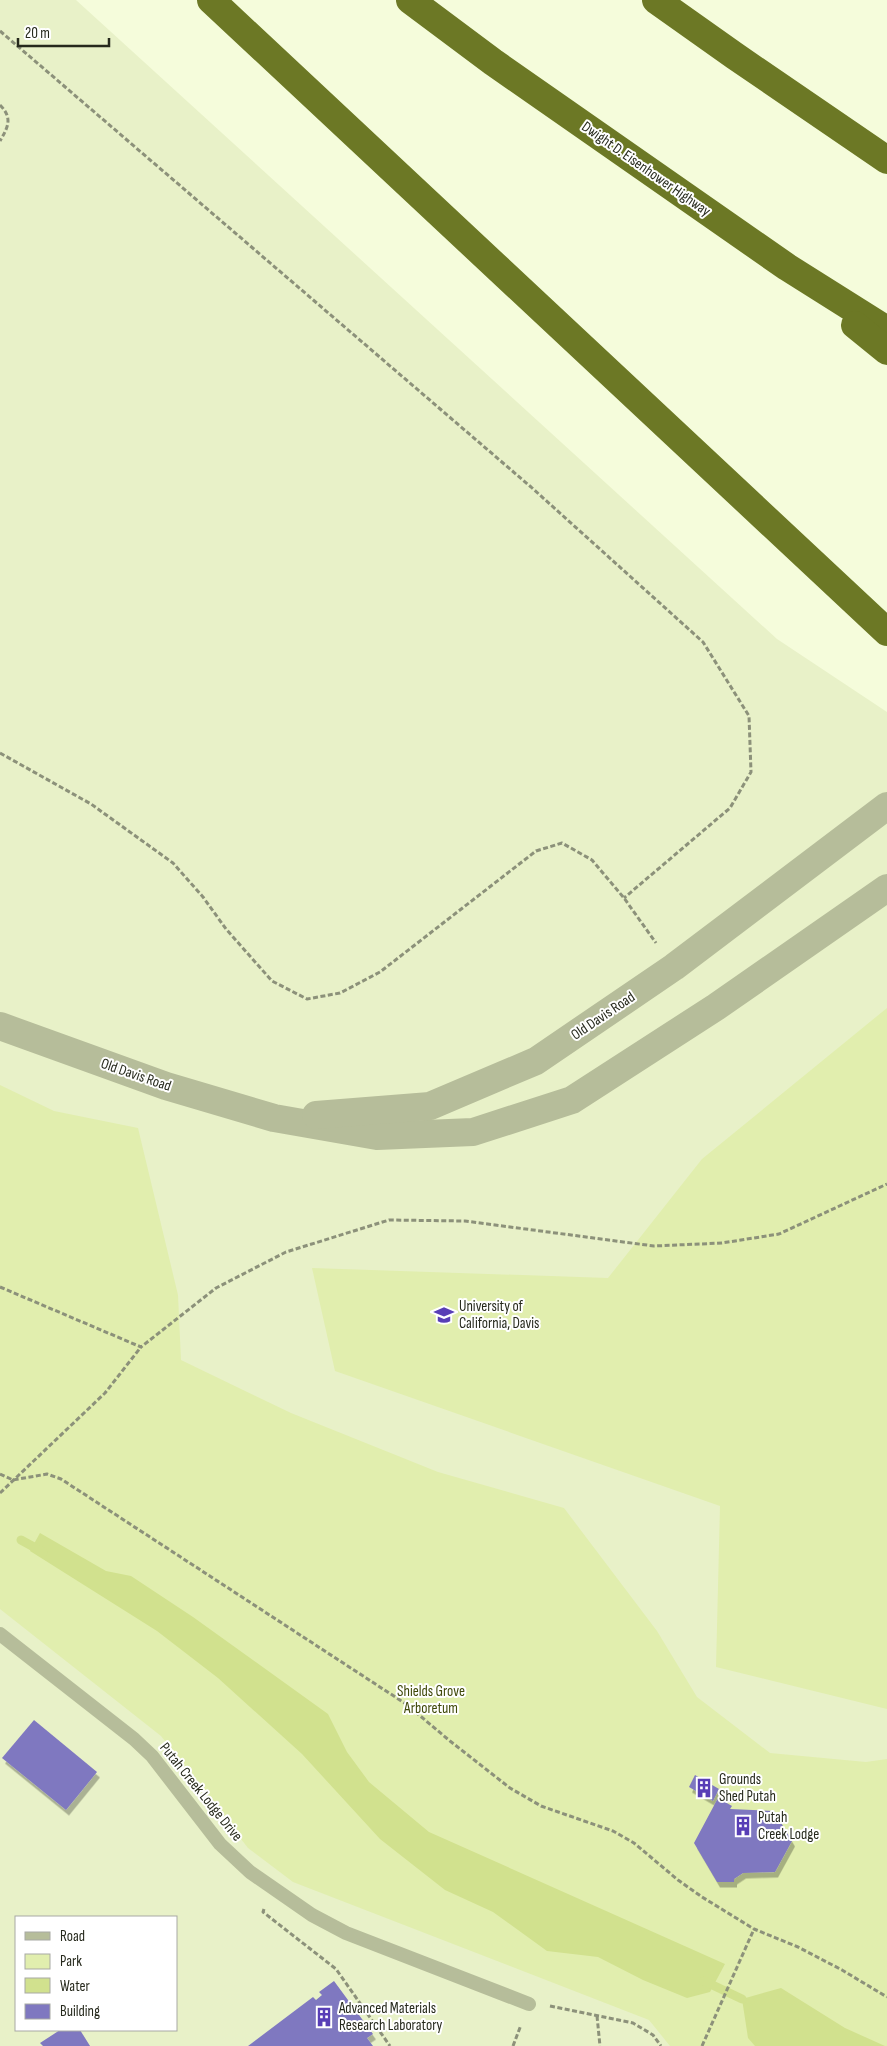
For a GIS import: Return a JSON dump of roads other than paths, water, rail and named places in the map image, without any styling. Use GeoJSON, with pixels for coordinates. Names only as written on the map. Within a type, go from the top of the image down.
{"type":"FeatureCollection","features":[{"type":"Feature","properties":{"kind":"highway"},"geometry":{"type":"LineString","coordinates":[[211,0],[887,632]]}},
{"type":"Feature","properties":{"kind":"highway","name":"Dwight D. Eisenhower Highway"},"geometry":{"type":"LineString","coordinates":[[410,0],[493,62],[787,268],[887,330]]}},
{"type":"Feature","properties":{"kind":"highway"},"geometry":{"type":"LineString","coordinates":[[656,0],[887,160]]}},
{"type":"Feature","properties":{"kind":"highway"},"geometry":{"type":"LineString","coordinates":[[787,268],[887,352]]}},
{"type":"Feature","properties":{"kind":"street","name":"Old Davis Road"},"geometry":{"type":"LineString","coordinates":[[274,1118],[430,1106],[536,1062],[674,968],[887,806]]}},
{"type":"Feature","properties":{"kind":"street","name":"Old Davis Road"},"geometry":{"type":"LineString","coordinates":[[0,1026],[166,1086],[274,1118],[377,1136],[472,1132],[572,1100],[716,1007],[887,888]]}},
{"type":"Feature","properties":{"kind":"lane","name":"Putah Creek Lodge Drive"},"geometry":{"type":"LineString","coordinates":[[0,1634],[134,1739],[152,1756],[220,1844],[250,1872],[275,1890],[312,1915],[346,1933],[529,2004]]}},
{"type":"Feature","properties":{"kind":"water"},"geometry":{"type":"Polygon","coordinates":[[[40,1533],[106,1571],[131,1576],[193,1617],[328,1714],[347,1752],[369,1782],[429,1832],[725,1964],[710,1992],[687,1998],[643,1980],[598,1957],[547,1951],[493,1912],[445,1890],[380,1839],[302,1754],[218,1678],[157,1631],[30,1551],[40,1533]]]}},
{"type":"Feature","properties":{"kind":"water"},"geometry":{"type":"Polygon","coordinates":[[[781,1988],[845,2028],[885,2046],[755,2046],[748,2038],[742,1999],[781,1988]]]}},
{"type":"Feature","properties":{"kind":"waterway"},"geometry":{"type":"LineString","coordinates":[[21,1540],[43,1552]]}},
{"type":"Feature","properties":{"kind":"waterway"},"geometry":{"type":"LineString","coordinates":[[704,1981],[742,1999]]}},
{"type":"Feature","properties":{"kind":"place","name":"University of California, Davis"},"geometry":{"type":"Point","coordinates":[444,1315]}},
{"type":"Feature","properties":{"kind":"place","name":"Grounds Shed Putah"},"geometry":{"type":"Point","coordinates":[704,1788]}},
{"type":"Feature","properties":{"kind":"place","name":"Putah Creek Lodge"},"geometry":{"type":"Point","coordinates":[743,1826]}},
{"type":"Feature","properties":{"kind":"place","name":"Advanced Materials Research Laboratory"},"geometry":{"type":"Point","coordinates":[324,2017]}},
{"type":"Feature","properties":{"kind":"park label","name":"Shields Grove Arboretum"},"geometry":{"type":"Point","coordinates":[431,1700]}}]}
